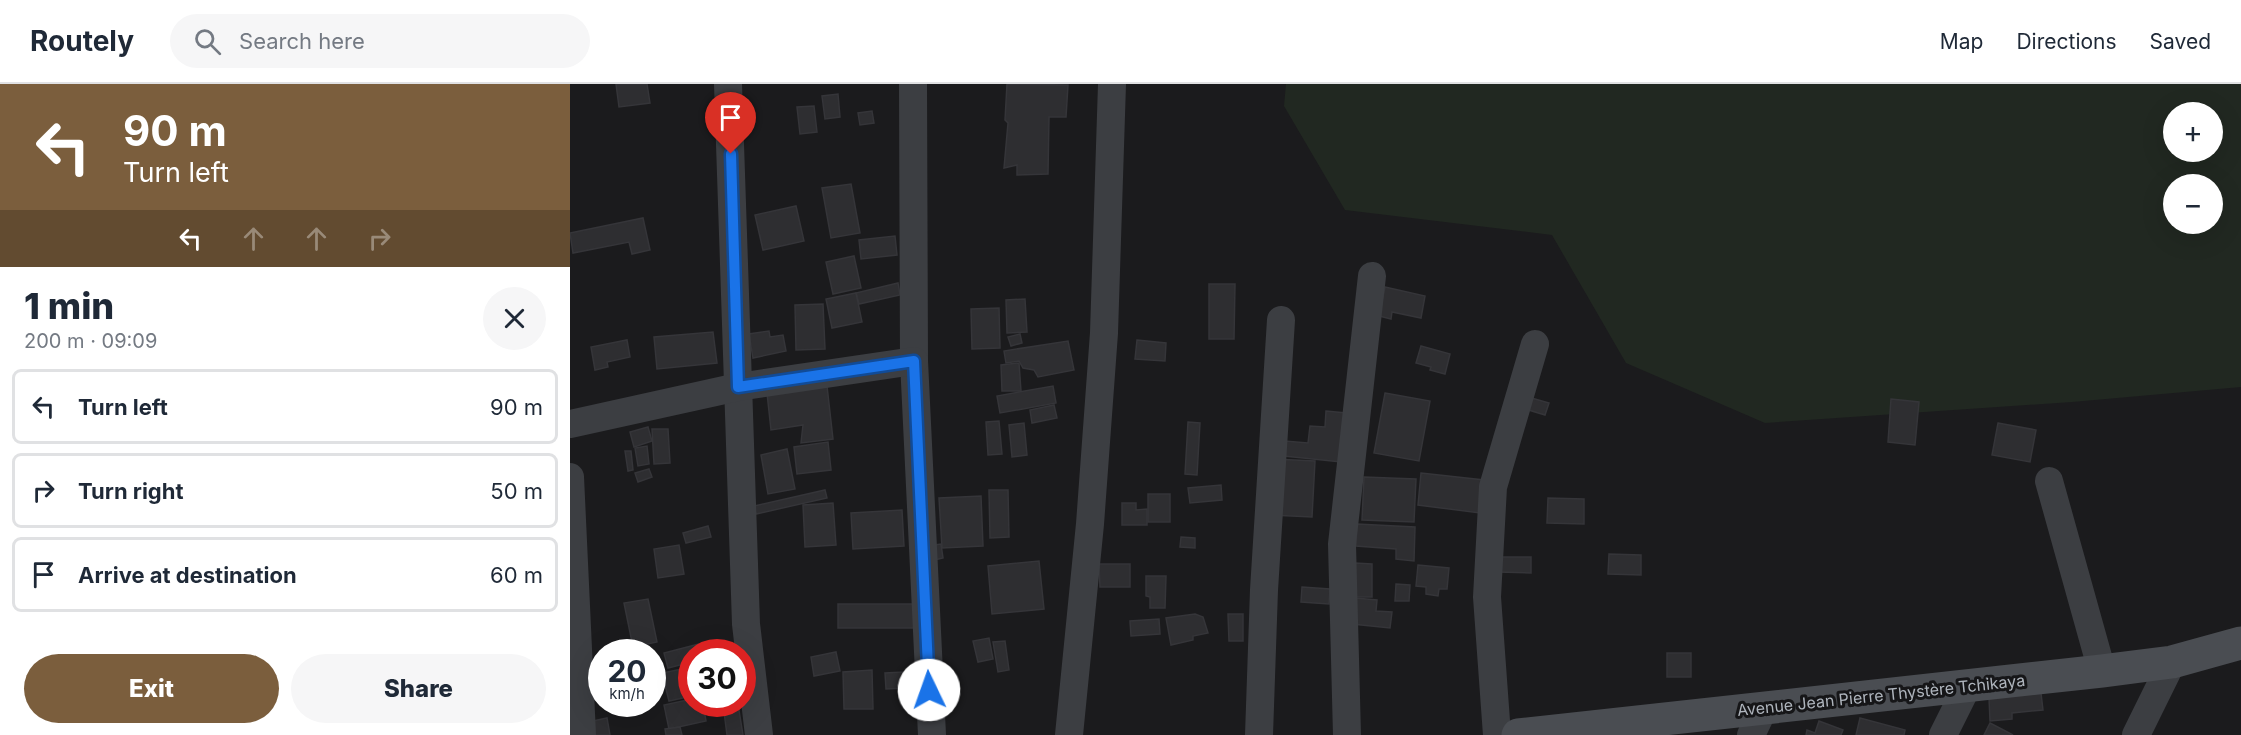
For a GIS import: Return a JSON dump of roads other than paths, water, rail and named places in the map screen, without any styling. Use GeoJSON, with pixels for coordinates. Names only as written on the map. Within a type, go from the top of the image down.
{"type":"FeatureCollection","features":[{"type":"Feature","properties":{"kind":"street"},"geometry":{"type":"LineString","coordinates":[[728,84],[746,624],[759,735]]}},
{"type":"Feature","properties":{"kind":"street"},"geometry":{"type":"LineString","coordinates":[[912,84],[914,361],[932,735]]}},
{"type":"Feature","properties":{"kind":"street"},"geometry":{"type":"LineString","coordinates":[[1069,735],[1090,524],[1104,333],[1112,84]]}},
{"type":"Feature","properties":{"kind":"street"},"geometry":{"type":"LineString","coordinates":[[1347,735],[1342,544],[1372,276]]}},
{"type":"Feature","properties":{"kind":"street"},"geometry":{"type":"LineString","coordinates":[[1259,735],[1264,590],[1281,320]]}},
{"type":"Feature","properties":{"kind":"street"},"geometry":{"type":"LineString","coordinates":[[1497,735],[1487,597],[1493,487],[1535,344]]}},
{"type":"Feature","properties":{"kind":"street"},"geometry":{"type":"LineString","coordinates":[[570,424],[738,387],[914,361]]}},
{"type":"Feature","properties":{"kind":"street"},"geometry":{"type":"LineString","coordinates":[[570,477],[582,735]]}},
{"type":"Feature","properties":{"kind":"street"},"geometry":{"type":"LineString","coordinates":[[2049,481],[2102,671]]}},
{"type":"Feature","properties":{"kind":"street","name":"Avenue Jean Pierre Thystère Tchikaya"},"geometry":{"type":"LineString","coordinates":[[1518,735],[1757,722],[1968,685],[2172,662],[2241,644]]}},
{"type":"Feature","properties":{"kind":"street"},"geometry":{"type":"LineString","coordinates":[[2136,735],[2172,662]]}},
{"type":"Feature","properties":{"kind":"street"},"geometry":{"type":"LineString","coordinates":[[1943,735],[1968,685]]}}]}
